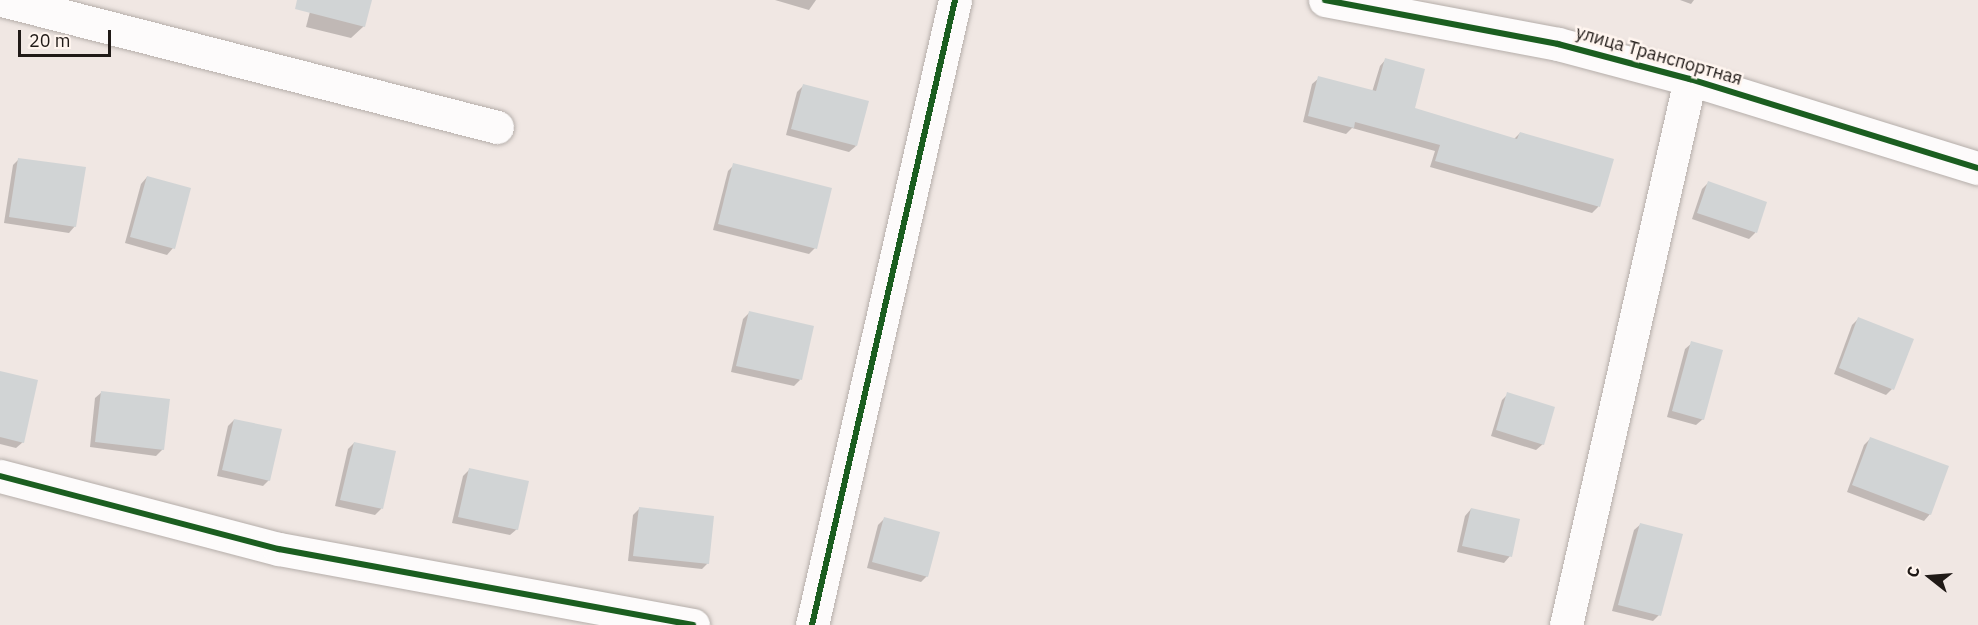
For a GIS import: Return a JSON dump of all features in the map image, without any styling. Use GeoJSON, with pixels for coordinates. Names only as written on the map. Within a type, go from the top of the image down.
{"type":"FeatureCollection","features":[{"type":"Feature","properties":{"kind":"street"},"geometry":{"type":"LineString","coordinates":[[2,0],[497,127]]}},
{"type":"Feature","properties":{"kind":"street"},"geometry":{"type":"LineString","coordinates":[[812,625],[955,0]]}},
{"type":"Feature","properties":{"kind":"street","name":"улица Транспортная"},"geometry":{"type":"LineString","coordinates":[[1325,0],[1558,44],[1690,79],[1978,168]]}},
{"type":"Feature","properties":{"kind":"street"},"geometry":{"type":"LineString","coordinates":[[1566,625],[1690,79]]}},
{"type":"Feature","properties":{"kind":"street"},"geometry":{"type":"LineString","coordinates":[[0,476],[279,549],[693,625]]}},
{"type":"Feature","properties":{"kind":"building"},"geometry":{"type":"Polygon","coordinates":[[[297,0],[372,0],[365,27],[295,9],[297,0]]]}},
{"type":"Feature","properties":{"kind":"building"},"geometry":{"type":"Polygon","coordinates":[[[1385,58],[1425,69],[1415,108],[1517,139],[1520,132],[1614,159],[1600,207],[1435,161],[1440,145],[1355,122],[1354,128],[1308,116],[1318,76],[1376,91],[1385,58]]]}},
{"type":"Feature","properties":{"kind":"building"},"geometry":{"type":"Polygon","coordinates":[[[803,84],[869,101],[857,146],[791,129],[803,84]]]}},
{"type":"Feature","properties":{"kind":"building"},"geometry":{"type":"Polygon","coordinates":[[[18,158],[86,167],[76,227],[9,217],[18,158]]]}},
{"type":"Feature","properties":{"kind":"building"},"geometry":{"type":"Polygon","coordinates":[[[733,163],[832,188],[817,249],[718,224],[733,163]]]}},
{"type":"Feature","properties":{"kind":"building"},"geometry":{"type":"Polygon","coordinates":[[[147,176],[191,188],[175,249],[130,237],[147,176]]]}},
{"type":"Feature","properties":{"kind":"building"},"geometry":{"type":"Polygon","coordinates":[[[1708,181],[1767,202],[1757,233],[1697,213],[1708,181]]]}},
{"type":"Feature","properties":{"kind":"building"},"geometry":{"type":"Polygon","coordinates":[[[749,311],[814,326],[802,380],[736,366],[749,311]]]}},
{"type":"Feature","properties":{"kind":"building"},"geometry":{"type":"Polygon","coordinates":[[[1858,317],[1914,339],[1894,390],[1839,368],[1858,317]]]}},
{"type":"Feature","properties":{"kind":"building"},"geometry":{"type":"Polygon","coordinates":[[[1691,341],[1723,350],[1704,420],[1672,411],[1691,341]]]}},
{"type":"Feature","properties":{"kind":"building"},"geometry":{"type":"Polygon","coordinates":[[[0,371],[38,380],[24,443],[0,437],[0,371]]]}},
{"type":"Feature","properties":{"kind":"building"},"geometry":{"type":"Polygon","coordinates":[[[101,391],[170,399],[164,450],[95,442],[101,391]]]}},
{"type":"Feature","properties":{"kind":"building"},"geometry":{"type":"Polygon","coordinates":[[[1507,392],[1555,407],[1544,445],[1496,430],[1507,392]]]}},
{"type":"Feature","properties":{"kind":"building"},"geometry":{"type":"Polygon","coordinates":[[[234,419],[282,429],[270,481],[222,470],[234,419]]]}},
{"type":"Feature","properties":{"kind":"building"},"geometry":{"type":"Polygon","coordinates":[[[1870,437],[1949,466],[1931,515],[1852,485],[1870,437]]]}},
{"type":"Feature","properties":{"kind":"building"},"geometry":{"type":"Polygon","coordinates":[[[354,442],[396,451],[383,509],[340,500],[354,442]]]}},
{"type":"Feature","properties":{"kind":"building"},"geometry":{"type":"Polygon","coordinates":[[[469,468],[529,481],[518,530],[458,517],[469,468]]]}},
{"type":"Feature","properties":{"kind":"building"},"geometry":{"type":"Polygon","coordinates":[[[639,507],[714,516],[709,564],[633,556],[639,507]]]}},
{"type":"Feature","properties":{"kind":"building"},"geometry":{"type":"Polygon","coordinates":[[[1471,508],[1520,519],[1512,557],[1462,546],[1471,508]]]}},
{"type":"Feature","properties":{"kind":"building"},"geometry":{"type":"Polygon","coordinates":[[[884,517],[940,532],[928,577],[872,562],[884,517]]]}},
{"type":"Feature","properties":{"kind":"building"},"geometry":{"type":"Polygon","coordinates":[[[1640,523],[1683,534],[1661,616],[1618,605],[1640,523]]]}},
{"type":"Feature","properties":{"kind":"cycle path"},"geometry":{"type":"LineString","coordinates":[[812,625],[955,0]]}},
{"type":"Feature","properties":{"kind":"cycle path"},"geometry":{"type":"LineString","coordinates":[[1325,0],[1558,44],[1690,79],[1978,168]]}},
{"type":"Feature","properties":{"kind":"cycle path"},"geometry":{"type":"LineString","coordinates":[[0,476],[279,549],[693,625]]}}]}
